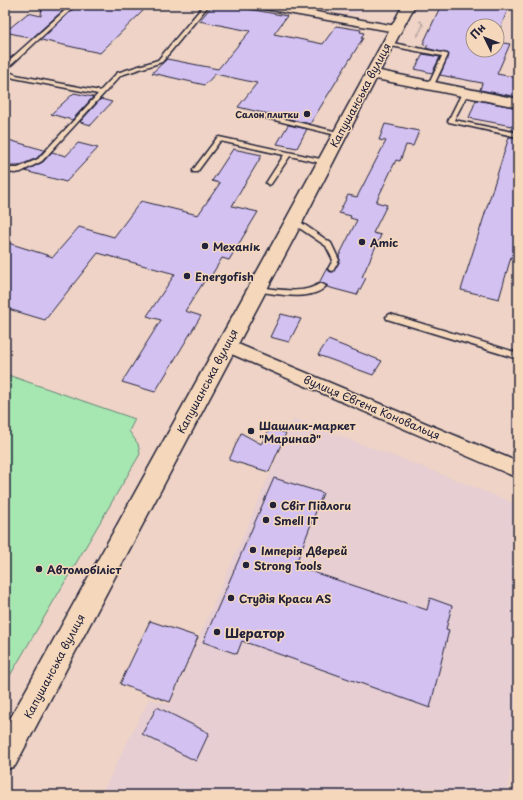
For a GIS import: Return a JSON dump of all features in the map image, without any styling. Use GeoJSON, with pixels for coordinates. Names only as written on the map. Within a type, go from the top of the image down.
{"type":"FeatureCollection","features":[{"type":"Feature","properties":{"kind":"street"},"geometry":{"type":"LineString","coordinates":[[259,5],[396,29]]}},
{"type":"Feature","properties":{"kind":"street","name":"Капушанська вулиця"},"geometry":{"type":"LineString","coordinates":[[5,756],[409,5]]}},
{"type":"Feature","properties":{"kind":"street"},"geometry":{"type":"LineString","coordinates":[[371,74],[518,103]]}},
{"type":"Feature","properties":{"kind":"street","name":"вулиця Євгена Коновальця"},"geometry":{"type":"LineString","coordinates":[[226,345],[518,470]]}},
{"type":"Feature","properties":{"kind":"lane"},"geometry":{"type":"LineString","coordinates":[[74,5],[6,66],[5,71],[14,76],[101,93]]}},
{"type":"Feature","properties":{"kind":"lane"},"geometry":{"type":"LineString","coordinates":[[5,170],[25,169],[40,160],[119,74],[160,61],[208,5]]}},
{"type":"Feature","properties":{"kind":"lane"},"geometry":{"type":"LineString","coordinates":[[388,44],[445,55],[431,86]]}},
{"type":"Feature","properties":{"kind":"lane"},"geometry":{"type":"LineString","coordinates":[[465,93],[451,121],[518,135]]}},
{"type":"Feature","properties":{"kind":"lane"},"geometry":{"type":"LineString","coordinates":[[264,116],[340,134]]}},
{"type":"Feature","properties":{"kind":"lane"},"geometry":{"type":"LineString","coordinates":[[195,171],[219,139],[325,162]]}},
{"type":"Feature","properties":{"kind":"lane"},"geometry":{"type":"LineString","coordinates":[[269,183],[288,154]]}},
{"type":"Feature","properties":{"kind":"lane"},"geometry":{"type":"LineString","coordinates":[[294,221],[329,245],[336,260],[332,269]]}},
{"type":"Feature","properties":{"kind":"lane"},"geometry":{"type":"LineString","coordinates":[[257,289],[300,292],[314,291],[322,286]]}},
{"type":"Feature","properties":{"kind":"lane"},"geometry":{"type":"LineString","coordinates":[[390,317],[518,356]]}},
{"type":"Feature","properties":{"kind":"path"},"geometry":{"type":"LineString","coordinates":[[411,48],[424,25],[420,21],[422,15]]}},
{"type":"Feature","properties":{"kind":"shaded area"},"geometry":{"type":"Polygon","coordinates":[[[305,5],[363,5],[357,14],[305,5]]]}},
{"type":"Feature","properties":{"kind":"shaded area"},"geometry":{"type":"Polygon","coordinates":[[[294,419],[436,472],[518,505],[518,687],[507,795],[101,795],[149,699],[170,705],[294,419]]]}},
{"type":"Feature","properties":{"kind":"green space","name":"Автомобіліст"},"geometry":{"type":"Polygon","coordinates":[[[5,374],[135,419],[129,431],[138,444],[140,454],[5,684],[5,374]]]}},
{"type":"Feature","properties":{"kind":"building"},"geometry":{"type":"Polygon","coordinates":[[[42,5],[69,5],[32,38],[5,32],[28,13],[41,16],[42,5]]]}},
{"type":"Feature","properties":{"kind":"building"},"geometry":{"type":"Polygon","coordinates":[[[77,5],[149,5],[100,53],[41,40],[77,5]]]}},
{"type":"Feature","properties":{"kind":"building"},"geometry":{"type":"Polygon","coordinates":[[[213,5],[226,5],[287,16],[274,34],[323,44],[336,26],[361,30],[360,32],[364,33],[361,38],[363,38],[310,124],[238,107],[257,83],[215,74],[205,85],[152,73],[167,59],[218,69],[250,31],[199,21],[213,5]]]}},
{"type":"Feature","properties":{"kind":"building"},"geometry":{"type":"Polygon","coordinates":[[[441,5],[499,5],[498,8],[508,9],[504,18],[465,18],[465,58],[504,58],[497,74],[518,78],[518,97],[480,90],[482,83],[440,75],[449,54],[426,48],[428,45],[423,44],[441,5]]]}},
{"type":"Feature","properties":{"kind":"building"},"geometry":{"type":"Polygon","coordinates":[[[505,43],[510,44],[505,56],[505,43]]]}},
{"type":"Feature","properties":{"kind":"building"},"geometry":{"type":"Polygon","coordinates":[[[423,54],[440,57],[432,73],[415,69],[423,54]]]}},
{"type":"Feature","properties":{"kind":"building"},"geometry":{"type":"Polygon","coordinates":[[[74,93],[93,97],[72,120],[51,114],[74,93]]]}},
{"type":"Feature","properties":{"kind":"building"},"geometry":{"type":"Polygon","coordinates":[[[101,99],[112,102],[91,125],[80,122],[101,99]]]}},
{"type":"Feature","properties":{"kind":"building"},"geometry":{"type":"Polygon","coordinates":[[[476,100],[518,108],[518,131],[511,130],[512,126],[469,118],[476,100]]]}},
{"type":"Feature","properties":{"kind":"building"},"geometry":{"type":"Polygon","coordinates":[[[385,124],[419,131],[413,146],[406,145],[400,161],[396,160],[376,202],[387,205],[373,233],[381,235],[362,277],[366,278],[357,295],[327,287],[327,285],[319,283],[327,268],[327,270],[333,272],[340,261],[339,256],[357,220],[350,218],[351,216],[339,213],[348,195],[357,197],[386,141],[379,140],[385,124]]]}},
{"type":"Feature","properties":{"kind":"building"},"geometry":{"type":"Polygon","coordinates":[[[288,125],[307,129],[297,148],[277,144],[288,125]]]}},
{"type":"Feature","properties":{"kind":"building"},"geometry":{"type":"Polygon","coordinates":[[[509,137],[518,138],[518,258],[511,257],[499,299],[461,290],[509,137]]]}},
{"type":"Feature","properties":{"kind":"building"},"geometry":{"type":"Polygon","coordinates":[[[5,139],[44,150],[37,158],[18,166],[5,166],[5,139]]]}},
{"type":"Feature","properties":{"kind":"building"},"geometry":{"type":"Polygon","coordinates":[[[78,143],[98,148],[66,182],[25,171],[43,162],[52,152],[66,156],[78,143]]]}},
{"type":"Feature","properties":{"kind":"building"},"geometry":{"type":"Polygon","coordinates":[[[233,149],[262,155],[232,206],[258,212],[229,260],[222,258],[208,281],[205,280],[185,311],[201,316],[155,392],[122,382],[161,320],[147,316],[175,274],[98,253],[45,320],[5,308],[5,242],[53,257],[79,227],[114,237],[141,201],[198,215],[220,183],[212,181],[233,149]]]}},
{"type":"Feature","properties":{"kind":"building"},"geometry":{"type":"Polygon","coordinates":[[[281,314],[301,319],[289,342],[270,337],[281,314]]]}},
{"type":"Feature","properties":{"kind":"building"},"geometry":{"type":"Polygon","coordinates":[[[328,340],[382,361],[373,375],[318,355],[328,340]]]}},
{"type":"Feature","properties":{"kind":"building"},"geometry":{"type":"Polygon","coordinates":[[[270,429],[286,433],[269,472],[229,460],[241,433],[261,444],[270,429]]]}},
{"type":"Feature","properties":{"kind":"building"},"geometry":{"type":"Polygon","coordinates":[[[274,478],[323,493],[295,566],[427,610],[430,598],[452,606],[446,629],[449,630],[430,708],[242,641],[237,654],[203,642],[274,478]]]}},
{"type":"Feature","properties":{"kind":"building"},"geometry":{"type":"Polygon","coordinates":[[[150,621],[198,637],[170,702],[120,684],[150,621]]]}},
{"type":"Feature","properties":{"kind":"building"},"geometry":{"type":"Polygon","coordinates":[[[157,707],[209,733],[196,761],[142,734],[157,707]]]}},
{"type":"Feature","properties":{"kind":"place","name":"Салон плитки"},"geometry":{"type":"Point","coordinates":[307,114]}},
{"type":"Feature","properties":{"kind":"place","name":"Amic"},"geometry":{"type":"Point","coordinates":[362,242]}},
{"type":"Feature","properties":{"kind":"place","name":"Механік"},"geometry":{"type":"Point","coordinates":[205,246]}},
{"type":"Feature","properties":{"kind":"place","name":"Energofish"},"geometry":{"type":"Point","coordinates":[187,276]}},
{"type":"Feature","properties":{"kind":"place","name":"Шашлик-маркет \"Маринад\""},"geometry":{"type":"Point","coordinates":[251,431]}},
{"type":"Feature","properties":{"kind":"place","name":"Світ Підлоги"},"geometry":{"type":"Point","coordinates":[273,505]}},
{"type":"Feature","properties":{"kind":"place","name":"Smell IT"},"geometry":{"type":"Point","coordinates":[266,520]}},
{"type":"Feature","properties":{"kind":"place","name":"Імперія Дверей"},"geometry":{"type":"Point","coordinates":[253,550]}},
{"type":"Feature","properties":{"kind":"place","name":"Strong Tools"},"geometry":{"type":"Point","coordinates":[246,565]}},
{"type":"Feature","properties":{"kind":"place","name":"Автомобіліст"},"geometry":{"type":"Point","coordinates":[39,569]}},
{"type":"Feature","properties":{"kind":"place","name":"Студія Краси AS"},"geometry":{"type":"Point","coordinates":[231,598]}},
{"type":"Feature","properties":{"kind":"place","name":"Шератор"},"geometry":{"type":"Point","coordinates":[217,632]}}]}
